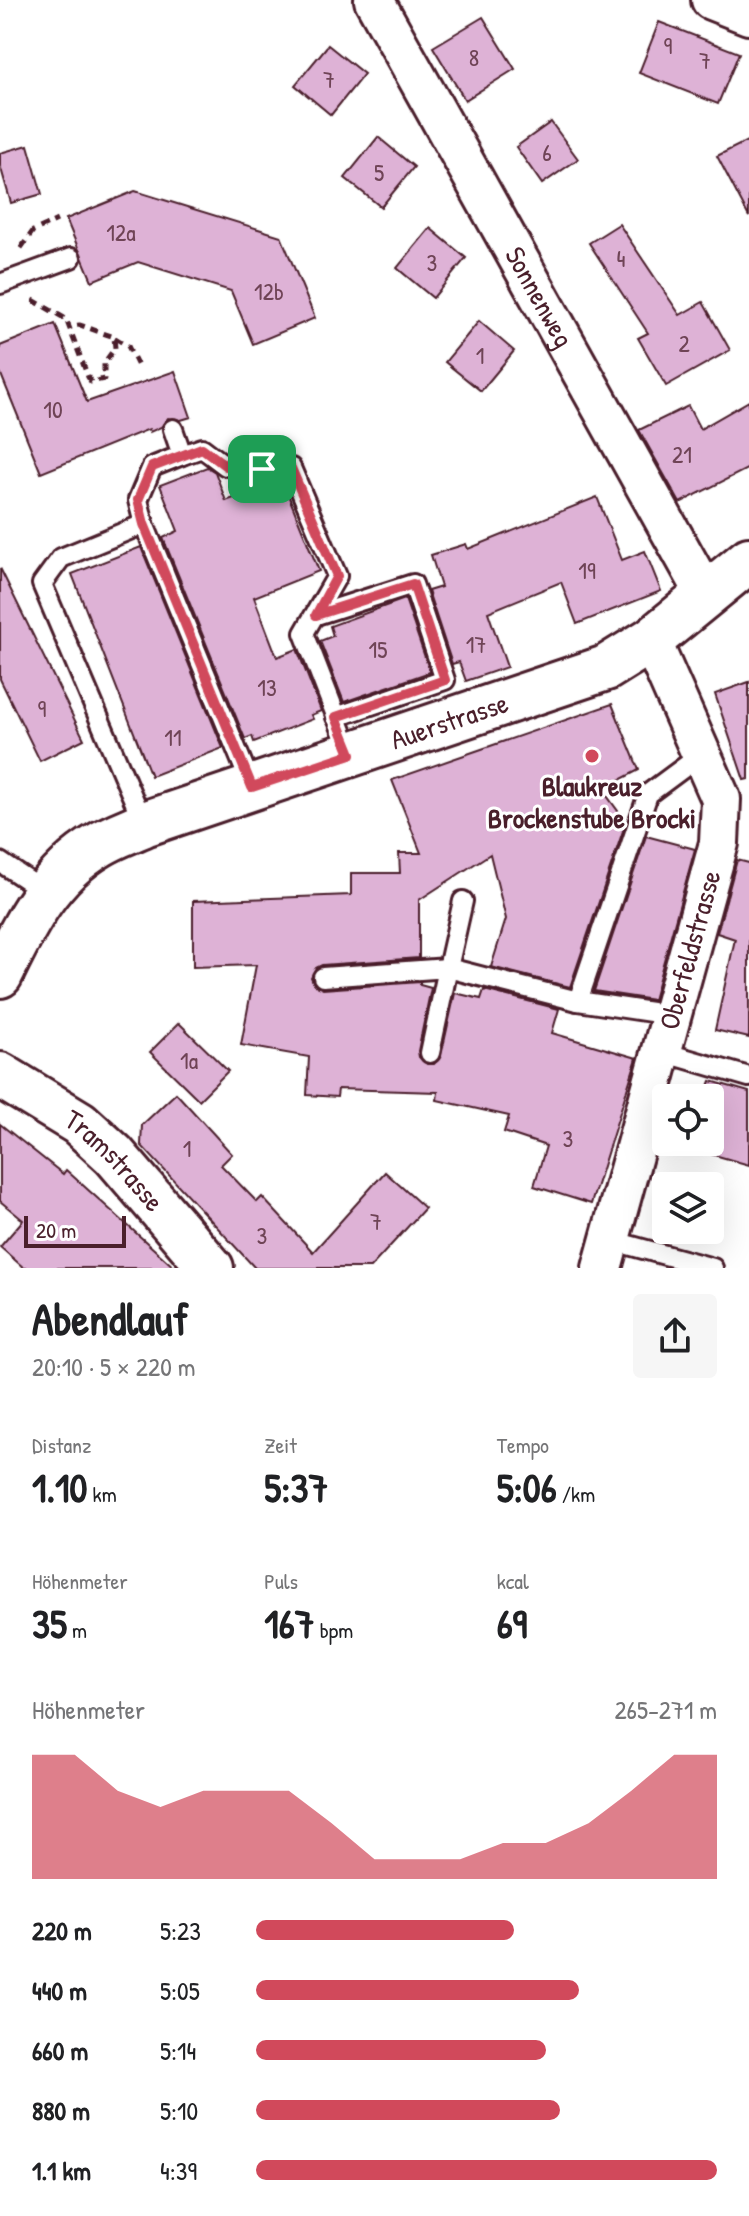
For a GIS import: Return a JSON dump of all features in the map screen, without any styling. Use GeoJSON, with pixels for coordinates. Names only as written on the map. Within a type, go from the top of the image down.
{"type":"FeatureCollection","features":[{"type":"Feature","properties":{"kind":"main road","name":"Auerstrasse"},"geometry":{"type":"LineString","coordinates":[[0,975],[29,916],[45,892],[64,871],[99,845],[144,824],[252,787],[343,735],[606,668],[651,640],[749,560]]}},
{"type":"Feature","properties":{"kind":"main road","name":"Tramstrasse"},"geometry":{"type":"LineString","coordinates":[[0,1075],[79,1123],[114,1155],[197,1263]]}},
{"type":"Feature","properties":{"kind":"street","name":"Sonnenweg"},"geometry":{"type":"LineString","coordinates":[[374,0],[706,595]]}},
{"type":"Feature","properties":{"kind":"street"},"geometry":{"type":"LineString","coordinates":[[711,0],[749,15]]}},
{"type":"Feature","properties":{"kind":"street","name":"Oberfeldstrasse"},"geometry":{"type":"LineString","coordinates":[[651,640],[702,754],[735,801],[719,843],[671,1015],[659,1084]]}},
{"type":"Feature","properties":{"kind":"street","name":"Oberfeldstrasse"},"geometry":{"type":"LineString","coordinates":[[606,1254],[652,1122]]}},
{"type":"Feature","properties":{"kind":"lane"},"geometry":{"type":"LineString","coordinates":[[1,284],[71,258]]}},
{"type":"Feature","properties":{"kind":"lane"},"geometry":{"type":"LineString","coordinates":[[173,429],[182,455]]}},
{"type":"Feature","properties":{"kind":"lane"},"geometry":{"type":"LineString","coordinates":[[252,787],[144,524],[138,500],[152,467],[202,448],[226,466],[291,468],[337,576],[304,633],[343,735],[445,680],[413,584],[316,615]]}},
{"type":"Feature","properties":{"kind":"lane"},"geometry":{"type":"LineString","coordinates":[[144,524],[61,558],[42,584],[144,824]]}},
{"type":"Feature","properties":{"kind":"lane"},"geometry":{"type":"LineString","coordinates":[[578,1001],[648,794],[702,754]]}},
{"type":"Feature","properties":{"kind":"lane"},"geometry":{"type":"LineString","coordinates":[[0,862],[45,892]]}},
{"type":"Feature","properties":{"kind":"lane"},"geometry":{"type":"LineString","coordinates":[[430,1053],[463,901]]}},
{"type":"Feature","properties":{"kind":"lane"},"geometry":{"type":"LineString","coordinates":[[323,977],[448,968],[578,1001],[671,1015]]}},
{"type":"Feature","properties":{"kind":"lane"},"geometry":{"type":"LineString","coordinates":[[663,1052],[749,1077]]}},
{"type":"Feature","properties":{"kind":"lane"},"geometry":{"type":"LineString","coordinates":[[606,1254],[713,1268]]}},
{"type":"Feature","properties":{"kind":"path"},"geometry":{"type":"LineString","coordinates":[[1,284],[66,319],[91,382],[104,379],[104,363],[115,348],[114,338]]}},
{"type":"Feature","properties":{"kind":"path"},"geometry":{"type":"LineString","coordinates":[[69,326],[80,325],[128,346],[138,366]]}},
{"type":"Feature","properties":{"kind":"building"},"geometry":{"type":"Polygon","coordinates":[[[483,17],[515,69],[465,100],[433,47],[483,17]]]}},
{"type":"Feature","properties":{"kind":"building"},"geometry":{"type":"Polygon","coordinates":[[[659,22],[739,53],[718,104],[639,73],[659,22]]]}},
{"type":"Feature","properties":{"kind":"building"},"geometry":{"type":"Polygon","coordinates":[[[328,45],[364,74],[331,115],[295,85],[328,45]]]}},
{"type":"Feature","properties":{"kind":"building"},"geometry":{"type":"Polygon","coordinates":[[[551,122],[578,159],[542,184],[516,147],[551,122]]]}},
{"type":"Feature","properties":{"kind":"building"},"geometry":{"type":"Polygon","coordinates":[[[378,137],[414,167],[381,207],[345,178],[378,137]]]}},
{"type":"Feature","properties":{"kind":"building"},"geometry":{"type":"Polygon","coordinates":[[[749,140],[749,217],[717,156],[749,140]]]}},
{"type":"Feature","properties":{"kind":"building"},"geometry":{"type":"Polygon","coordinates":[[[28,145],[42,194],[11,203],[0,165],[0,153],[28,145]]]}},
{"type":"Feature","properties":{"kind":"building"},"geometry":{"type":"Polygon","coordinates":[[[135,191],[281,236],[315,318],[253,344],[231,291],[138,262],[92,281],[66,219],[135,191]]]}},
{"type":"Feature","properties":{"kind":"building"},"geometry":{"type":"Polygon","coordinates":[[[619,224],[680,315],[703,302],[730,350],[666,386],[638,338],[648,333],[589,243],[619,224]]]}},
{"type":"Feature","properties":{"kind":"building"},"geometry":{"type":"Polygon","coordinates":[[[430,228],[466,258],[433,298],[397,268],[430,228]]]}},
{"type":"Feature","properties":{"kind":"building"},"geometry":{"type":"Polygon","coordinates":[[[479,321],[514,351],[481,391],[445,362],[479,321]]]}},
{"type":"Feature","properties":{"kind":"building"},"geometry":{"type":"Polygon","coordinates":[[[55,324],[87,402],[175,371],[191,417],[181,420],[168,418],[161,427],[150,432],[149,429],[41,473],[0,372],[0,346],[55,324]]]}},
{"type":"Feature","properties":{"kind":"building"},"geometry":{"type":"Polygon","coordinates":[[[749,401],[749,468],[680,503],[639,430],[688,406],[700,429],[749,401]]]}},
{"type":"Feature","properties":{"kind":"building"},"geometry":{"type":"Polygon","coordinates":[[[207,467],[215,472],[226,501],[282,480],[319,571],[254,597],[277,657],[297,649],[321,711],[311,715],[313,719],[254,742],[252,736],[245,739],[163,538],[178,531],[160,485],[207,467]]]}},
{"type":"Feature","properties":{"kind":"building"},"geometry":{"type":"Polygon","coordinates":[[[597,497],[622,560],[645,551],[661,591],[577,624],[561,582],[488,612],[507,667],[466,681],[459,662],[452,664],[428,591],[441,587],[431,555],[466,544],[468,549],[597,497]]]}},
{"type":"Feature","properties":{"kind":"building"},"geometry":{"type":"Polygon","coordinates":[[[141,547],[223,748],[151,776],[72,574],[141,547]]]}},
{"type":"Feature","properties":{"kind":"building"},"geometry":{"type":"Polygon","coordinates":[[[0,568],[84,739],[40,761],[0,679],[0,568]]]}},
{"type":"Feature","properties":{"kind":"building"},"geometry":{"type":"Polygon","coordinates":[[[405,599],[430,672],[344,702],[320,641],[333,636],[330,626],[405,599]]]}},
{"type":"Feature","properties":{"kind":"building"},"geometry":{"type":"Polygon","coordinates":[[[749,682],[749,779],[744,780],[715,694],[749,682]]]}},
{"type":"Feature","properties":{"kind":"building"},"geometry":{"type":"Polygon","coordinates":[[[612,704],[639,770],[602,789],[626,822],[570,987],[491,967],[506,919],[490,854],[419,900],[419,958],[322,965],[311,977],[314,984],[323,989],[420,982],[420,985],[431,988],[418,1051],[419,1057],[427,1064],[434,1064],[441,1056],[455,993],[481,999],[484,990],[559,1009],[552,1033],[637,1058],[591,1204],[534,1186],[546,1146],[504,1132],[509,1116],[437,1100],[438,1092],[338,1089],[337,1097],[307,1095],[309,1057],[241,1045],[256,965],[193,967],[193,901],[351,895],[351,873],[400,873],[399,853],[421,853],[392,780],[612,704]]]}},
{"type":"Feature","properties":{"kind":"building"},"geometry":{"type":"Polygon","coordinates":[[[646,836],[695,849],[653,1000],[594,991],[646,836]]]}},
{"type":"Feature","properties":{"kind":"building"},"geometry":{"type":"Polygon","coordinates":[[[737,860],[749,863],[749,1038],[715,1030],[735,939],[717,933],[737,860]]]}},
{"type":"Feature","properties":{"kind":"building"},"geometry":{"type":"Polygon","coordinates":[[[179,1023],[228,1071],[199,1100],[150,1052],[179,1023]]]}},
{"type":"Feature","properties":{"kind":"building"},"geometry":{"type":"Polygon","coordinates":[[[724,1085],[749,1092],[749,1165],[718,1156],[724,1156],[724,1085]]]}},
{"type":"Feature","properties":{"kind":"building"},"geometry":{"type":"Polygon","coordinates":[[[176,1093],[232,1154],[221,1165],[257,1202],[262,1197],[313,1252],[385,1172],[425,1208],[370,1268],[255,1268],[141,1145],[142,1125],[176,1093]]]}},
{"type":"Feature","properties":{"kind":"building"},"geometry":{"type":"Polygon","coordinates":[[[0,1124],[63,1174],[66,1170],[175,1268],[24,1268],[0,1247],[23,1220],[0,1201],[0,1124]]]}},
{"type":"Feature","properties":{"kind":"place","name":"Blaukreuz Brockenstube Brocki"},"geometry":{"type":"Point","coordinates":[592,756]}},
{"type":"Feature","properties":{"kind":"route"},"geometry":{"type":"LineString","coordinates":[[202,448],[226,466],[262,469],[291,468],[337,576],[316,615],[413,584],[445,680],[336,717],[351,754],[252,787],[144,524],[138,500],[152,467],[202,448]]}}]}
